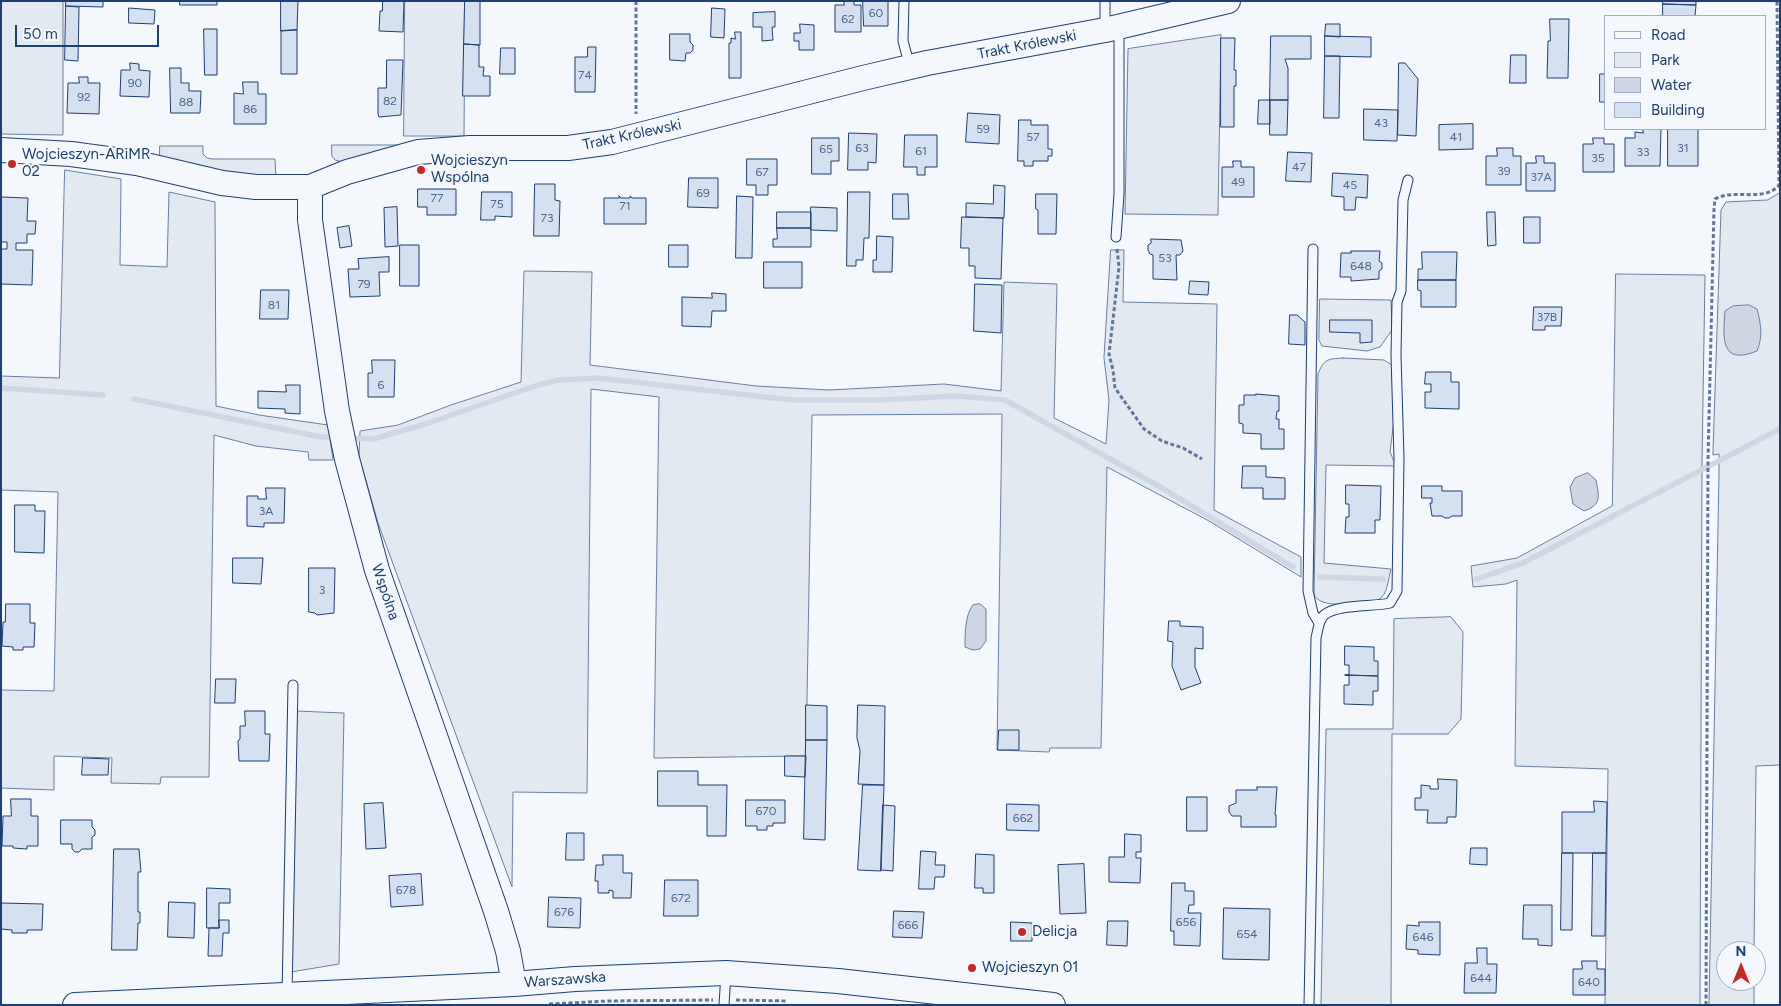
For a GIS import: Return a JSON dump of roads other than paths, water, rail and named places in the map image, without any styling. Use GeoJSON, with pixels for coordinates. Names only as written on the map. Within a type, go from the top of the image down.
{"type":"FeatureCollection","features":[{"type":"Feature","properties":{"kind":"street","name":"Trakt Królewski"},"geometry":{"type":"LineString","coordinates":[[1,150],[72,154],[137,164],[222,183],[256,187],[310,187],[347,172],[418,152],[470,148],[586,147],[636,137],[862,78],[1112,28],[1228,1]]}},
{"type":"Feature","properties":{"kind":"street","name":"Wspólna"},"geometry":{"type":"LineString","coordinates":[[310,187],[310,220],[337,411],[347,459],[377,570],[496,911],[508,951],[514,984]]}},
{"type":"Feature","properties":{"kind":"street","name":"Warszawska"},"geometry":{"type":"LineString","coordinates":[[75,1005],[726,973],[838,981],[1053,1005]]}},
{"type":"Feature","properties":{"kind":"lane"},"geometry":{"type":"LineString","coordinates":[[904,1],[903,41],[910,67]]}},
{"type":"Feature","properties":{"kind":"lane"},"geometry":{"type":"LineString","coordinates":[[1105,1],[1112,28],[1119,194],[1116,237]]}},
{"type":"Feature","properties":{"kind":"lane"},"geometry":{"type":"LineString","coordinates":[[1309,1005],[1316,638],[1324,615],[1341,608],[1390,603],[1397,591],[1399,458],[1396,355],[1397,302],[1401,291],[1403,200],[1408,180]]}},
{"type":"Feature","properties":{"kind":"lane"},"geometry":{"type":"LineString","coordinates":[[1313,249],[1308,591],[1313,613],[1320,623]]}},
{"type":"Feature","properties":{"kind":"lane"},"geometry":{"type":"LineString","coordinates":[[287,995],[293,685]]}},
{"type":"Feature","properties":{"kind":"lane"},"geometry":{"type":"LineString","coordinates":[[724,1005],[726,973]]}},
{"type":"Feature","properties":{"kind":"water"},"geometry":{"type":"Polygon","coordinates":[[[1749,305],[1757,309],[1761,330],[1759,346],[1757,351],[1745,355],[1736,355],[1726,347],[1724,339],[1725,311],[1733,306],[1749,305]]]}},
{"type":"Feature","properties":{"kind":"water"},"geometry":{"type":"Polygon","coordinates":[[[1588,473],[1596,480],[1598,499],[1594,506],[1584,511],[1573,504],[1570,487],[1575,478],[1588,473]]]}},
{"type":"Feature","properties":{"kind":"water"},"geometry":{"type":"Polygon","coordinates":[[[980,604],[986,609],[986,641],[980,649],[973,650],[965,647],[966,624],[970,609],[973,605],[980,604]]]}},
{"type":"Feature","properties":{"kind":"waterway"},"geometry":{"type":"LineString","coordinates":[[349,438],[373,439],[423,425],[538,385],[559,380],[598,378],[792,400],[880,400],[955,396],[1005,400],[1162,488],[1293,567]]}},
{"type":"Feature","properties":{"kind":"waterway"},"geometry":{"type":"LineString","coordinates":[[1,388],[103,395]]}},
{"type":"Feature","properties":{"kind":"waterway"},"geometry":{"type":"LineString","coordinates":[[134,399],[321,437],[337,437]]}},
{"type":"Feature","properties":{"kind":"waterway"},"geometry":{"type":"LineString","coordinates":[[1477,579],[1523,563],[1780,429]]}},
{"type":"Feature","properties":{"kind":"waterway"},"geometry":{"type":"LineString","coordinates":[[1320,577],[1383,579]]}},
{"type":"Feature","properties":{"kind":"place","name":"Wojcieszyn-ARiMR 02"},"geometry":{"type":"Point","coordinates":[12,164]}},
{"type":"Feature","properties":{"kind":"place","name":"Wojcieszyn Wspólna"},"geometry":{"type":"Point","coordinates":[421,170]}},
{"type":"Feature","properties":{"kind":"place","name":"Delicja"},"geometry":{"type":"Point","coordinates":[1022,932]}},
{"type":"Feature","properties":{"kind":"place","name":"Wojcieszyn 01"},"geometry":{"type":"Point","coordinates":[972,968]}}]}
